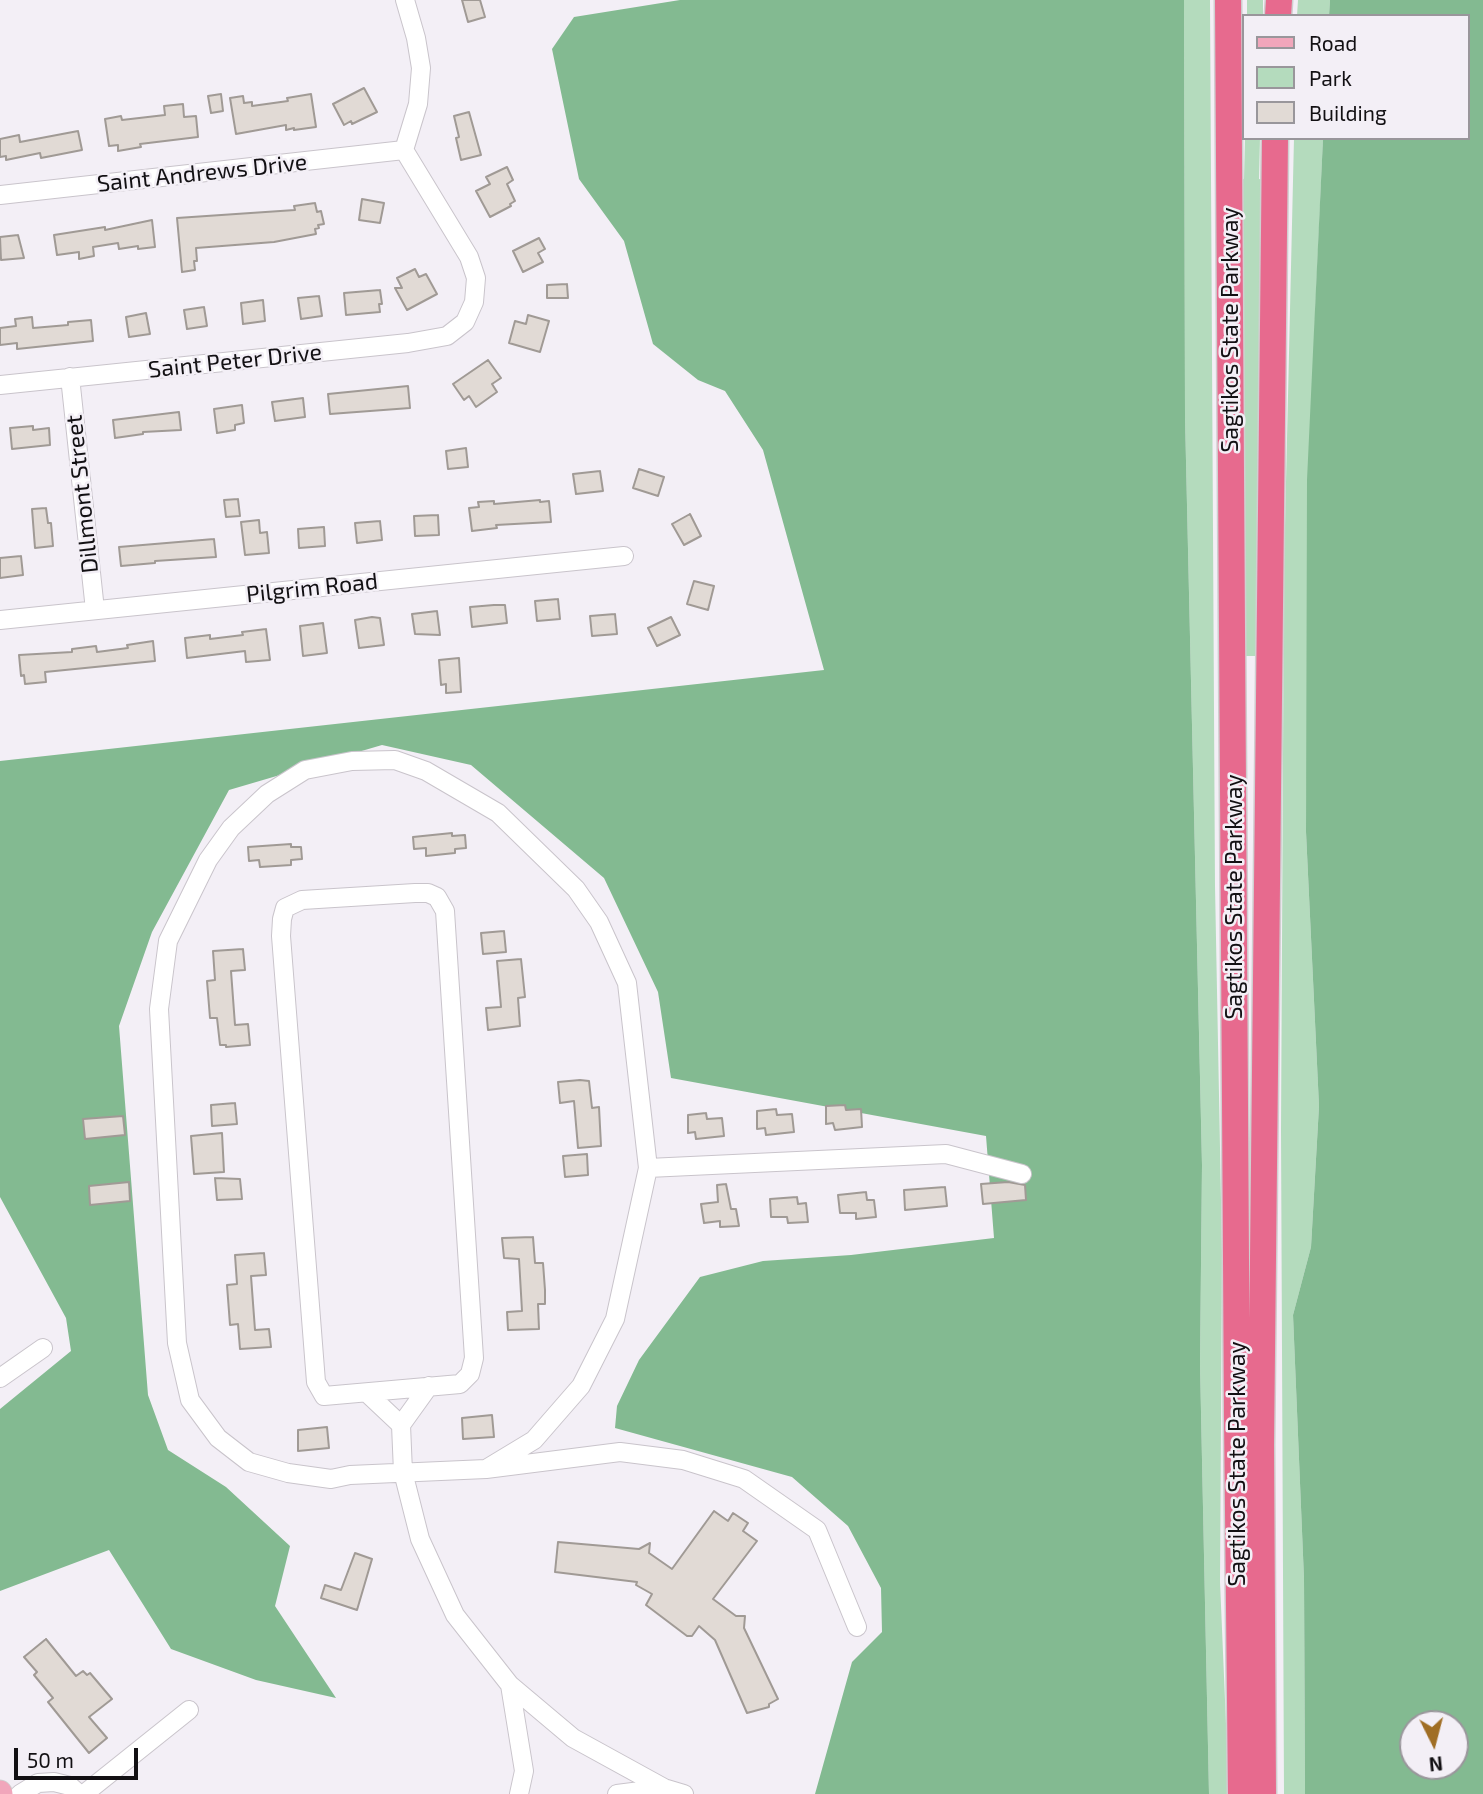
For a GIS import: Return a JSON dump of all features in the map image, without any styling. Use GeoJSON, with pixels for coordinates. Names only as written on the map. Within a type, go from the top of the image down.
{"type":"FeatureCollection","features":[{"type":"Feature","properties":{"kind":"highway","name":"Sagtikos State Parkway"},"geometry":{"type":"LineString","coordinates":[[1228,0],[1241,1794]]}},
{"type":"Feature","properties":{"kind":"highway","name":"Sagtikos State Parkway"},"geometry":{"type":"LineString","coordinates":[[1263,1794],[1261,1444],[1275,140]]}},
{"type":"Feature","properties":{"kind":"street"},"geometry":{"type":"LineString","coordinates":[[404,150],[418,104],[421,68],[405,0]]}},
{"type":"Feature","properties":{"kind":"street","name":"Saint Andrews Drive"},"geometry":{"type":"LineString","coordinates":[[0,195],[404,150]]}},
{"type":"Feature","properties":{"kind":"street","name":"Saint Peter Drive"},"geometry":{"type":"LineString","coordinates":[[0,385],[408,344],[447,336],[465,322],[474,302],[476,278],[469,257],[404,150]]}},
{"type":"Feature","properties":{"kind":"street","name":"Dillmont Street"},"geometry":{"type":"LineString","coordinates":[[69,377],[95,610]]}},
{"type":"Feature","properties":{"kind":"street","name":"Pilgrim Road"},"geometry":{"type":"LineString","coordinates":[[0,621],[624,556]]}},
{"type":"Feature","properties":{"kind":"street"},"geometry":{"type":"LineString","coordinates":[[486,1469],[534,1440],[581,1386],[615,1319],[648,1168],[627,983],[599,922],[576,889],[498,813],[437,777],[395,760],[352,761],[305,770],[267,794],[231,828],[208,860],[167,941],[159,1009],[177,1343],[190,1400],[218,1438],[249,1462],[288,1473],[331,1479],[350,1475],[486,1469],[620,1452],[683,1460],[744,1479],[817,1531],[857,1627]]}},
{"type":"Feature","properties":{"kind":"street"},"geometry":{"type":"LineString","coordinates":[[428,893],[437,897],[445,911],[474,1358],[470,1374],[460,1384],[429,1386],[324,1396],[316,1382],[281,936],[285,908],[302,900],[428,893]]}},
{"type":"Feature","properties":{"kind":"street"},"geometry":{"type":"LineString","coordinates":[[648,1168],[946,1154],[1022,1174]]}},
{"type":"Feature","properties":{"kind":"street"},"geometry":{"type":"LineString","coordinates":[[0,1378],[43,1348]]}},
{"type":"Feature","properties":{"kind":"street"},"geometry":{"type":"LineString","coordinates":[[429,1386],[401,1425],[403,1472],[420,1539],[455,1615],[510,1685],[573,1738],[664,1788],[684,1794]]}},
{"type":"Feature","properties":{"kind":"street"},"geometry":{"type":"LineString","coordinates":[[367,1393],[401,1425]]}},
{"type":"Feature","properties":{"kind":"street"},"geometry":{"type":"LineString","coordinates":[[510,1685],[524,1771],[519,1794]]}},
{"type":"Feature","properties":{"kind":"street"},"geometry":{"type":"LineString","coordinates":[[20,1794],[38,1783],[54,1782],[70,1786],[81,1794],[189,1710]]}},
{"type":"Feature","properties":{"kind":"street"},"geometry":{"type":"LineString","coordinates":[[617,1794],[664,1788]]}},
{"type":"Feature","properties":{"kind":"green space"},"geometry":{"type":"Polygon","coordinates":[[[680,0],[1184,0],[1185,417],[1202,1165],[1200,1364],[1209,1794],[815,1794],[852,1662],[882,1632],[881,1588],[848,1526],[792,1477],[615,1428],[617,1406],[639,1360],[700,1277],[763,1261],[851,1255],[994,1238],[986,1136],[671,1078],[658,992],[604,878],[471,765],[382,745],[229,790],[152,932],[119,1026],[148,1395],[168,1450],[226,1487],[290,1546],[275,1606],[336,1698],[256,1680],[171,1649],[109,1550],[0,1591],[0,1409],[71,1351],[66,1318],[0,1197],[0,761],[824,670],[763,450],[725,391],[698,380],[653,344],[624,241],[579,179],[552,49],[574,17],[680,0]]]}},
{"type":"Feature","properties":{"kind":"green space"},"geometry":{"type":"Polygon","coordinates":[[[1184,0],[1210,0],[1215,886],[1222,1253],[1220,1582],[1229,1794],[1209,1794],[1200,1364],[1202,1165],[1185,417],[1184,0]]]}},
{"type":"Feature","properties":{"kind":"green space"},"geometry":{"type":"Polygon","coordinates":[[[1247,0],[1263,0],[1263,14],[1247,14],[1247,0]]]}},
{"type":"Feature","properties":{"kind":"green space"},"geometry":{"type":"Polygon","coordinates":[[[1298,0],[1330,0],[1329,14],[1297,14],[1298,0]]]}},
{"type":"Feature","properties":{"kind":"green space"},"geometry":{"type":"Polygon","coordinates":[[[1330,0],[1483,0],[1483,1794],[1305,1794],[1304,1579],[1293,1315],[1311,1247],[1319,1106],[1306,832],[1307,480],[1323,140],[1469,140],[1469,14],[1329,14],[1330,0]]]}},
{"type":"Feature","properties":{"kind":"green space"},"geometry":{"type":"Polygon","coordinates":[[[1245,140],[1260,140],[1259,179],[1265,180],[1260,656],[1241,656],[1239,180],[1244,179],[1245,140]]]}},
{"type":"Feature","properties":{"kind":"green space"},"geometry":{"type":"Polygon","coordinates":[[[1294,140],[1323,140],[1315,317],[1306,832],[1319,1106],[1311,1247],[1293,1315],[1304,1579],[1305,1794],[1284,1794],[1281,1130],[1284,568],[1294,140]]]}},
{"type":"Feature","properties":{"kind":"building"},"geometry":{"type":"Polygon","coordinates":[[[462,0],[480,0],[485,17],[468,22],[462,0]]]}},
{"type":"Feature","properties":{"kind":"building"},"geometry":{"type":"Polygon","coordinates":[[[364,88],[377,112],[344,125],[333,104],[364,88]]]}},
{"type":"Feature","properties":{"kind":"building"},"geometry":{"type":"Polygon","coordinates":[[[221,94],[223,111],[211,113],[208,96],[221,94]]]}},
{"type":"Feature","properties":{"kind":"building"},"geometry":{"type":"Polygon","coordinates":[[[311,94],[316,127],[286,130],[286,125],[236,134],[230,98],[243,96],[244,103],[252,102],[252,106],[288,101],[287,98],[311,94]]]}},
{"type":"Feature","properties":{"kind":"building"},"geometry":{"type":"Polygon","coordinates":[[[183,104],[184,117],[196,116],[198,137],[140,144],[141,147],[118,151],[118,145],[109,146],[105,119],[121,116],[122,120],[165,115],[164,106],[183,104]]]}},
{"type":"Feature","properties":{"kind":"building"},"geometry":{"type":"Polygon","coordinates":[[[469,112],[481,155],[461,160],[454,116],[469,112]]]}},
{"type":"Feature","properties":{"kind":"building"},"geometry":{"type":"Polygon","coordinates":[[[78,131],[82,150],[41,158],[40,153],[6,160],[6,156],[0,157],[0,139],[19,135],[20,142],[78,131]]]}},
{"type":"Feature","properties":{"kind":"building"},"geometry":{"type":"Polygon","coordinates":[[[507,167],[513,180],[507,184],[515,201],[490,217],[476,191],[490,184],[486,177],[507,167]]]}},
{"type":"Feature","properties":{"kind":"building"},"geometry":{"type":"Polygon","coordinates":[[[362,199],[384,203],[380,223],[359,220],[362,199]]]}},
{"type":"Feature","properties":{"kind":"building"},"geometry":{"type":"Polygon","coordinates":[[[315,203],[317,212],[321,211],[324,224],[318,225],[316,234],[274,242],[196,248],[195,270],[182,272],[177,218],[295,210],[294,206],[315,203]]]}},
{"type":"Feature","properties":{"kind":"building"},"geometry":{"type":"Polygon","coordinates":[[[152,220],[155,247],[119,249],[118,243],[93,247],[94,256],[79,259],[79,252],[57,255],[54,235],[105,227],[105,230],[152,220]]]}},
{"type":"Feature","properties":{"kind":"building"},"geometry":{"type":"Polygon","coordinates":[[[18,235],[24,258],[1,260],[0,237],[18,235]]]}},
{"type":"Feature","properties":{"kind":"building"},"geometry":{"type":"Polygon","coordinates":[[[539,238],[545,249],[538,253],[543,262],[523,272],[513,251],[539,238]]]}},
{"type":"Feature","properties":{"kind":"building"},"geometry":{"type":"Polygon","coordinates":[[[415,269],[419,277],[426,274],[437,294],[407,310],[395,288],[402,288],[397,278],[415,269]]]}},
{"type":"Feature","properties":{"kind":"building"},"geometry":{"type":"Polygon","coordinates":[[[567,284],[568,298],[547,298],[547,285],[567,284]]]}},
{"type":"Feature","properties":{"kind":"building"},"geometry":{"type":"Polygon","coordinates":[[[380,290],[380,312],[346,315],[344,293],[380,290]]]}},
{"type":"Feature","properties":{"kind":"building"},"geometry":{"type":"Polygon","coordinates":[[[319,296],[322,316],[301,319],[298,298],[319,296]]]}},
{"type":"Feature","properties":{"kind":"building"},"geometry":{"type":"Polygon","coordinates":[[[263,300],[265,321],[243,324],[241,303],[263,300]]]}},
{"type":"Feature","properties":{"kind":"building"},"geometry":{"type":"Polygon","coordinates":[[[204,307],[207,326],[187,329],[184,310],[204,307]]]}},
{"type":"Feature","properties":{"kind":"building"},"geometry":{"type":"Polygon","coordinates":[[[146,313],[150,334],[129,337],[126,317],[146,313]]]}},
{"type":"Feature","properties":{"kind":"building"},"geometry":{"type":"Polygon","coordinates":[[[528,315],[549,321],[540,352],[509,343],[515,321],[526,324],[528,315]]]}},
{"type":"Feature","properties":{"kind":"building"},"geometry":{"type":"Polygon","coordinates":[[[32,317],[33,328],[91,320],[93,341],[17,349],[17,343],[0,345],[0,328],[16,326],[15,319],[32,317]]]}},
{"type":"Feature","properties":{"kind":"building"},"geometry":{"type":"Polygon","coordinates":[[[488,360],[501,378],[492,384],[497,392],[476,407],[469,396],[464,400],[453,384],[488,360]]]}},
{"type":"Feature","properties":{"kind":"building"},"geometry":{"type":"Polygon","coordinates":[[[408,386],[410,408],[330,414],[328,394],[408,386]]]}},
{"type":"Feature","properties":{"kind":"building"},"geometry":{"type":"Polygon","coordinates":[[[303,398],[305,417],[275,421],[272,402],[303,398]]]}},
{"type":"Feature","properties":{"kind":"building"},"geometry":{"type":"Polygon","coordinates":[[[242,405],[244,423],[235,425],[235,430],[217,433],[214,409],[242,405]]]}},
{"type":"Feature","properties":{"kind":"building"},"geometry":{"type":"Polygon","coordinates":[[[179,412],[181,430],[143,432],[115,438],[113,420],[179,412]]]}},
{"type":"Feature","properties":{"kind":"building"},"geometry":{"type":"Polygon","coordinates":[[[33,426],[33,430],[49,428],[50,445],[12,449],[10,428],[33,426]]]}},
{"type":"Feature","properties":{"kind":"building"},"geometry":{"type":"Polygon","coordinates":[[[466,448],[468,467],[448,469],[446,451],[466,448]]]}},
{"type":"Feature","properties":{"kind":"building"},"geometry":{"type":"Polygon","coordinates":[[[639,469],[664,477],[658,496],[633,488],[639,469]]]}},
{"type":"Feature","properties":{"kind":"building"},"geometry":{"type":"Polygon","coordinates":[[[600,471],[603,491],[576,494],[573,474],[600,471]]]}},
{"type":"Feature","properties":{"kind":"building"},"geometry":{"type":"Polygon","coordinates":[[[238,499],[240,516],[226,517],[224,500],[238,499]]]}},
{"type":"Feature","properties":{"kind":"building"},"geometry":{"type":"Polygon","coordinates":[[[494,501],[494,504],[549,501],[551,522],[496,525],[497,528],[472,531],[469,508],[479,507],[478,502],[494,501]]]}},
{"type":"Feature","properties":{"kind":"building"},"geometry":{"type":"Polygon","coordinates":[[[46,508],[48,523],[51,523],[53,546],[35,548],[32,509],[46,508]]]}},
{"type":"Feature","properties":{"kind":"building"},"geometry":{"type":"Polygon","coordinates":[[[690,514],[701,536],[684,545],[672,524],[690,514]]]}},
{"type":"Feature","properties":{"kind":"building"},"geometry":{"type":"Polygon","coordinates":[[[438,515],[439,535],[415,536],[414,516],[438,515]]]}},
{"type":"Feature","properties":{"kind":"building"},"geometry":{"type":"Polygon","coordinates":[[[259,520],[260,533],[267,532],[269,553],[245,555],[241,522],[259,520]]]}},
{"type":"Feature","properties":{"kind":"building"},"geometry":{"type":"Polygon","coordinates":[[[380,521],[382,540],[357,543],[355,523],[380,521]]]}},
{"type":"Feature","properties":{"kind":"building"},"geometry":{"type":"Polygon","coordinates":[[[324,527],[325,546],[299,548],[298,529],[324,527]]]}},
{"type":"Feature","properties":{"kind":"building"},"geometry":{"type":"Polygon","coordinates":[[[214,539],[216,557],[121,566],[119,547],[214,539]]]}},
{"type":"Feature","properties":{"kind":"building"},"geometry":{"type":"Polygon","coordinates":[[[21,556],[23,575],[0,578],[0,558],[21,556]]]}},
{"type":"Feature","properties":{"kind":"building"},"geometry":{"type":"Polygon","coordinates":[[[694,581],[714,586],[708,610],[687,604],[694,581]]]}},
{"type":"Feature","properties":{"kind":"building"},"geometry":{"type":"Polygon","coordinates":[[[558,599],[560,619],[537,621],[535,601],[558,599]]]}},
{"type":"Feature","properties":{"kind":"building"},"geometry":{"type":"Polygon","coordinates":[[[505,605],[507,623],[472,627],[470,607],[505,605]]]}},
{"type":"Feature","properties":{"kind":"building"},"geometry":{"type":"Polygon","coordinates":[[[437,611],[440,635],[415,634],[412,614],[437,611]]]}},
{"type":"Feature","properties":{"kind":"building"},"geometry":{"type":"Polygon","coordinates":[[[615,614],[617,634],[592,636],[590,616],[615,614]]]}},
{"type":"Feature","properties":{"kind":"building"},"geometry":{"type":"Polygon","coordinates":[[[671,617],[680,635],[657,646],[648,628],[671,617]]]}},
{"type":"Feature","properties":{"kind":"building"},"geometry":{"type":"Polygon","coordinates":[[[380,618],[384,645],[359,648],[355,620],[380,618]]]}},
{"type":"Feature","properties":{"kind":"building"},"geometry":{"type":"Polygon","coordinates":[[[323,623],[327,653],[303,656],[300,626],[323,623]]]}},
{"type":"Feature","properties":{"kind":"building"},"geometry":{"type":"Polygon","coordinates":[[[266,629],[270,660],[246,662],[245,651],[187,658],[185,638],[210,635],[210,639],[266,629]]]}},
{"type":"Feature","properties":{"kind":"building"},"geometry":{"type":"Polygon","coordinates":[[[153,641],[155,661],[45,672],[46,682],[25,684],[24,675],[21,676],[19,655],[72,652],[72,649],[96,646],[97,652],[153,641]]]}},
{"type":"Feature","properties":{"kind":"building"},"geometry":{"type":"Polygon","coordinates":[[[459,658],[461,692],[446,693],[446,684],[441,685],[439,660],[459,658]]]}},
{"type":"Feature","properties":{"kind":"building"},"geometry":{"type":"Polygon","coordinates":[[[452,833],[452,836],[465,835],[466,848],[455,849],[455,853],[426,856],[426,848],[414,849],[413,837],[452,833]]]}},
{"type":"Feature","properties":{"kind":"building"},"geometry":{"type":"Polygon","coordinates":[[[291,844],[291,847],[301,847],[302,859],[291,860],[291,865],[260,867],[259,860],[249,861],[248,847],[291,844]]]}},
{"type":"Feature","properties":{"kind":"building"},"geometry":{"type":"Polygon","coordinates":[[[504,931],[506,952],[483,954],[481,933],[504,931]]]}},
{"type":"Feature","properties":{"kind":"building"},"geometry":{"type":"Polygon","coordinates":[[[243,949],[245,970],[231,971],[235,1025],[248,1024],[250,1045],[226,1047],[220,1045],[217,1018],[210,1018],[207,981],[215,980],[213,951],[243,949]]]}},
{"type":"Feature","properties":{"kind":"building"},"geometry":{"type":"Polygon","coordinates":[[[521,959],[525,997],[518,998],[520,1026],[488,1030],[486,1008],[501,1007],[497,961],[521,959]]]}},
{"type":"Feature","properties":{"kind":"building"},"geometry":{"type":"Polygon","coordinates":[[[589,1081],[592,1108],[599,1107],[601,1146],[578,1148],[574,1101],[560,1103],[558,1082],[589,1081]]]}},
{"type":"Feature","properties":{"kind":"building"},"geometry":{"type":"Polygon","coordinates":[[[235,1103],[237,1124],[212,1126],[211,1105],[235,1103]]]}},
{"type":"Feature","properties":{"kind":"building"},"geometry":{"type":"Polygon","coordinates":[[[845,1105],[846,1110],[861,1109],[862,1127],[835,1130],[833,1123],[826,1124],[826,1106],[845,1105]]]}},
{"type":"Feature","properties":{"kind":"building"},"geometry":{"type":"Polygon","coordinates":[[[776,1109],[777,1115],[792,1114],[794,1132],[766,1135],[765,1128],[757,1129],[757,1111],[776,1109]]]}},
{"type":"Feature","properties":{"kind":"building"},"geometry":{"type":"Polygon","coordinates":[[[706,1113],[707,1119],[722,1118],[724,1136],[696,1139],[695,1132],[688,1133],[688,1115],[706,1113]]]}},
{"type":"Feature","properties":{"kind":"building"},"geometry":{"type":"Polygon","coordinates":[[[123,1116],[125,1135],[85,1139],[83,1119],[123,1116]]]}},
{"type":"Feature","properties":{"kind":"building"},"geometry":{"type":"Polygon","coordinates":[[[222,1133],[224,1172],[194,1174],[191,1136],[222,1133]]]}},
{"type":"Feature","properties":{"kind":"building"},"geometry":{"type":"Polygon","coordinates":[[[587,1154],[588,1175],[565,1177],[563,1156],[587,1154]]]}},
{"type":"Feature","properties":{"kind":"building"},"geometry":{"type":"Polygon","coordinates":[[[215,1178],[240,1179],[242,1199],[217,1200],[215,1178]]]}},
{"type":"Feature","properties":{"kind":"building"},"geometry":{"type":"Polygon","coordinates":[[[129,1182],[130,1201],[90,1205],[89,1186],[129,1182]]]}},
{"type":"Feature","properties":{"kind":"building"},"geometry":{"type":"Polygon","coordinates":[[[1008,1182],[1025,1185],[1026,1200],[983,1204],[981,1184],[1008,1182]]]}},
{"type":"Feature","properties":{"kind":"building"},"geometry":{"type":"Polygon","coordinates":[[[726,1184],[731,1209],[736,1209],[739,1226],[720,1227],[720,1221],[704,1223],[701,1204],[718,1202],[717,1185],[726,1184]]]}},
{"type":"Feature","properties":{"kind":"building"},"geometry":{"type":"Polygon","coordinates":[[[945,1187],[947,1206],[905,1210],[904,1190],[945,1187]]]}},
{"type":"Feature","properties":{"kind":"building"},"geometry":{"type":"Polygon","coordinates":[[[866,1192],[867,1200],[874,1200],[876,1217],[856,1219],[856,1213],[840,1213],[838,1195],[866,1192]]]}},
{"type":"Feature","properties":{"kind":"building"},"geometry":{"type":"Polygon","coordinates":[[[797,1197],[798,1204],[806,1203],[808,1222],[788,1223],[787,1217],[771,1217],[770,1199],[797,1197]]]}},
{"type":"Feature","properties":{"kind":"building"},"geometry":{"type":"Polygon","coordinates":[[[533,1237],[535,1263],[543,1263],[545,1290],[545,1304],[538,1304],[539,1329],[508,1330],[507,1312],[522,1311],[519,1259],[504,1258],[502,1238],[533,1237]]]}},
{"type":"Feature","properties":{"kind":"building"},"geometry":{"type":"Polygon","coordinates":[[[264,1253],[266,1275],[251,1276],[255,1330],[269,1329],[271,1347],[240,1349],[238,1324],[230,1325],[227,1285],[237,1284],[235,1255],[264,1253]]]}},
{"type":"Feature","properties":{"kind":"building"},"geometry":{"type":"Polygon","coordinates":[[[492,1415],[494,1437],[463,1439],[462,1418],[492,1415]]]}},
{"type":"Feature","properties":{"kind":"building"},"geometry":{"type":"Polygon","coordinates":[[[327,1427],[329,1448],[298,1451],[298,1430],[327,1427]]]}},
{"type":"Feature","properties":{"kind":"building"},"geometry":{"type":"Polygon","coordinates":[[[714,1511],[728,1521],[733,1513],[748,1523],[743,1531],[757,1541],[713,1599],[736,1616],[745,1616],[744,1628],[778,1699],[769,1704],[769,1707],[747,1713],[715,1640],[699,1626],[692,1636],[687,1636],[646,1605],[652,1594],[636,1585],[637,1582],[555,1572],[558,1542],[639,1549],[650,1543],[649,1553],[672,1569],[714,1511]]]}},
{"type":"Feature","properties":{"kind":"building"},"geometry":{"type":"Polygon","coordinates":[[[355,1553],[372,1559],[357,1610],[321,1598],[325,1585],[341,1590],[355,1553]]]}},
{"type":"Feature","properties":{"kind":"building"},"geometry":{"type":"Polygon","coordinates":[[[46,1639],[76,1676],[83,1671],[87,1675],[90,1673],[112,1699],[89,1717],[107,1738],[89,1753],[48,1702],[53,1698],[34,1675],[37,1672],[24,1657],[46,1639]]]}}]}
